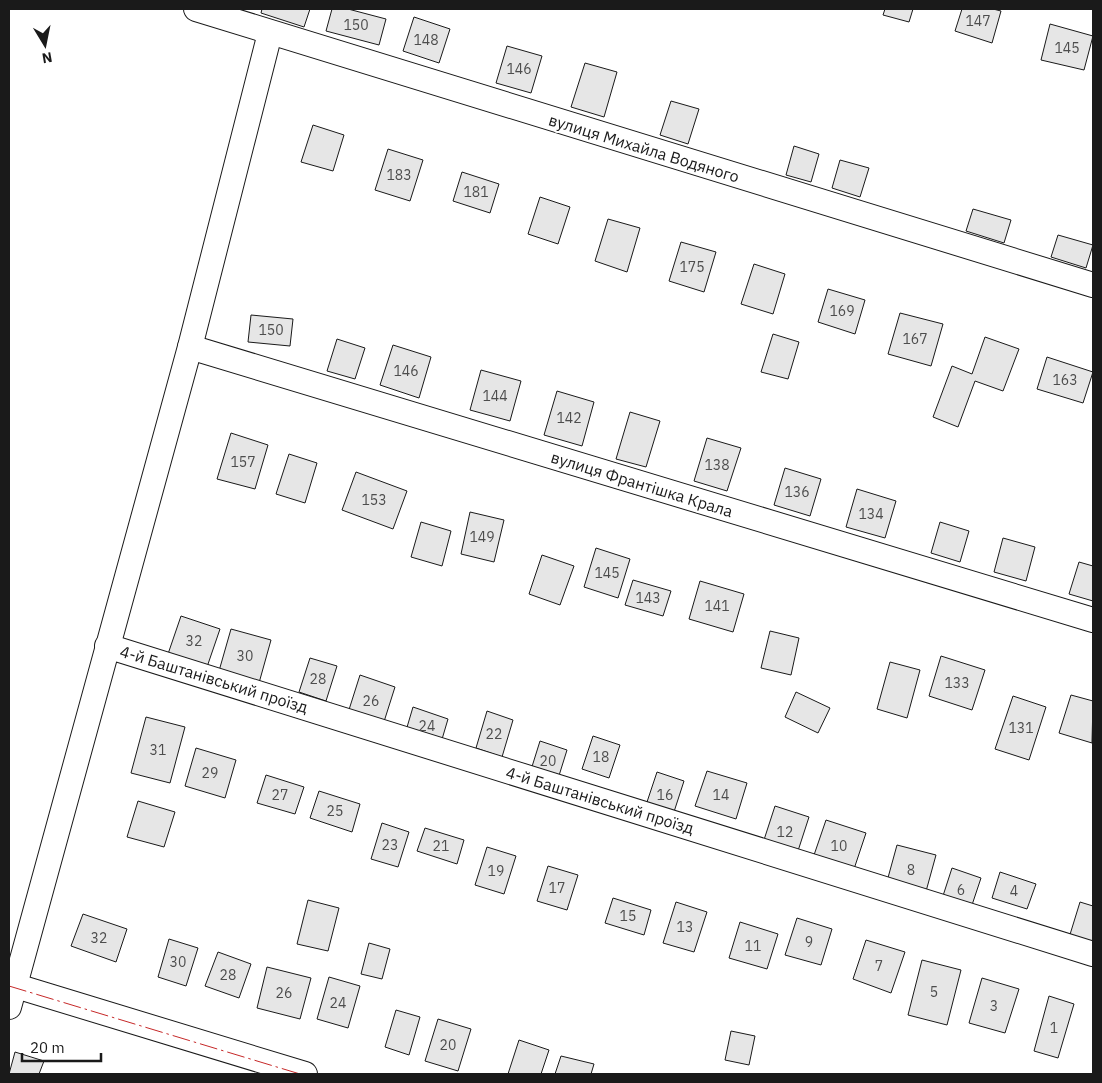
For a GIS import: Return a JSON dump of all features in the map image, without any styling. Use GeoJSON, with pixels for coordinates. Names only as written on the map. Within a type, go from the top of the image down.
{"type":"FeatureCollection","features":[{"type":"Feature","properties":{"kind":"street","name":"вулиця Михайла Водяного"},"geometry":{"type":"LineString","coordinates":[[196,9],[1093,285]]}},
{"type":"Feature","properties":{"kind":"street"},"geometry":{"type":"LineString","coordinates":[[270,33],[190,347],[12,996],[305,1074]]}},
{"type":"Feature","properties":{"kind":"street","name":"вулиця Франтішка Крала"},"geometry":{"type":"LineString","coordinates":[[190,347],[1093,620]]}},
{"type":"Feature","properties":{"kind":"street","name":"4-й Баштанівський проїзд"},"geometry":{"type":"LineString","coordinates":[[107,646],[1093,954]]}},
{"type":"Feature","properties":{"kind":"building"},"geometry":{"type":"Polygon","coordinates":[[[262,9],[310,9],[304,27],[261,13],[262,9]]]}},
{"type":"Feature","properties":{"kind":"building"},"geometry":{"type":"Polygon","coordinates":[[[332,9],[348,9],[386,19],[379,45],[326,31],[332,9]]]}},
{"type":"Feature","properties":{"kind":"building"},"geometry":{"type":"Polygon","coordinates":[[[885,9],[913,9],[909,22],[883,15],[885,9]]]}},
{"type":"Feature","properties":{"kind":"building"},"geometry":{"type":"Polygon","coordinates":[[[962,9],[993,9],[1001,11],[992,43],[955,31],[962,9]]]}},
{"type":"Feature","properties":{"kind":"building"},"geometry":{"type":"Polygon","coordinates":[[[414,17],[450,29],[439,63],[403,51],[414,17]]]}},
{"type":"Feature","properties":{"kind":"building"},"geometry":{"type":"Polygon","coordinates":[[[1050,24],[1093,36],[1084,70],[1041,60],[1050,24]]]}},
{"type":"Feature","properties":{"kind":"building"},"geometry":{"type":"Polygon","coordinates":[[[507,46],[542,56],[531,93],[496,83],[507,46]]]}},
{"type":"Feature","properties":{"kind":"building"},"geometry":{"type":"Polygon","coordinates":[[[585,63],[617,72],[604,117],[571,107],[585,63]]]}},
{"type":"Feature","properties":{"kind":"building"},"geometry":{"type":"Polygon","coordinates":[[[671,101],[699,109],[688,144],[660,135],[671,101]]]}},
{"type":"Feature","properties":{"kind":"building"},"geometry":{"type":"Polygon","coordinates":[[[313,125],[344,135],[333,171],[301,162],[313,125]]]}},
{"type":"Feature","properties":{"kind":"building"},"geometry":{"type":"Polygon","coordinates":[[[794,146],[819,154],[811,182],[786,175],[794,146]]]}},
{"type":"Feature","properties":{"kind":"building"},"geometry":{"type":"Polygon","coordinates":[[[388,149],[423,160],[410,201],[375,190],[388,149]]]}},
{"type":"Feature","properties":{"kind":"building"},"geometry":{"type":"Polygon","coordinates":[[[840,160],[869,168],[860,197],[832,188],[840,160]]]}},
{"type":"Feature","properties":{"kind":"building"},"geometry":{"type":"Polygon","coordinates":[[[462,172],[499,184],[490,213],[453,201],[462,172]]]}},
{"type":"Feature","properties":{"kind":"building"},"geometry":{"type":"Polygon","coordinates":[[[540,197],[570,207],[558,244],[528,234],[540,197]]]}},
{"type":"Feature","properties":{"kind":"building"},"geometry":{"type":"Polygon","coordinates":[[[973,209],[1011,220],[1004,243],[966,231],[973,209]]]}},
{"type":"Feature","properties":{"kind":"building"},"geometry":{"type":"Polygon","coordinates":[[[608,219],[640,228],[627,272],[595,261],[608,219]]]}},
{"type":"Feature","properties":{"kind":"building"},"geometry":{"type":"Polygon","coordinates":[[[1058,235],[1093,245],[1086,268],[1051,257],[1058,235]]]}},
{"type":"Feature","properties":{"kind":"building"},"geometry":{"type":"Polygon","coordinates":[[[681,242],[716,252],[704,292],[669,281],[681,242]]]}},
{"type":"Feature","properties":{"kind":"building"},"geometry":{"type":"Polygon","coordinates":[[[754,264],[785,274],[773,314],[741,304],[754,264]]]}},
{"type":"Feature","properties":{"kind":"building"},"geometry":{"type":"Polygon","coordinates":[[[828,289],[865,300],[855,334],[818,322],[828,289]]]}},
{"type":"Feature","properties":{"kind":"building"},"geometry":{"type":"Polygon","coordinates":[[[900,313],[943,324],[931,366],[888,354],[900,313]]]}},
{"type":"Feature","properties":{"kind":"building"},"geometry":{"type":"Polygon","coordinates":[[[251,315],[293,319],[290,346],[248,342],[251,315]]]}},
{"type":"Feature","properties":{"kind":"building"},"geometry":{"type":"Polygon","coordinates":[[[773,334],[799,342],[788,379],[761,372],[773,334]]]}},
{"type":"Feature","properties":{"kind":"building"},"geometry":{"type":"Polygon","coordinates":[[[985,337],[1019,349],[1003,391],[975,381],[958,427],[933,417],[952,366],[972,374],[985,337]]]}},
{"type":"Feature","properties":{"kind":"building"},"geometry":{"type":"Polygon","coordinates":[[[337,339],[365,348],[355,379],[327,371],[337,339]]]}},
{"type":"Feature","properties":{"kind":"building"},"geometry":{"type":"Polygon","coordinates":[[[393,345],[431,357],[419,398],[380,385],[393,345]]]}},
{"type":"Feature","properties":{"kind":"building"},"geometry":{"type":"Polygon","coordinates":[[[1047,357],[1093,372],[1083,403],[1037,389],[1047,357]]]}},
{"type":"Feature","properties":{"kind":"building"},"geometry":{"type":"Polygon","coordinates":[[[481,370],[521,381],[510,421],[470,410],[481,370]]]}},
{"type":"Feature","properties":{"kind":"building"},"geometry":{"type":"Polygon","coordinates":[[[557,391],[594,402],[582,446],[544,435],[557,391]]]}},
{"type":"Feature","properties":{"kind":"building"},"geometry":{"type":"Polygon","coordinates":[[[630,412],[660,421],[646,467],[616,459],[630,412]]]}},
{"type":"Feature","properties":{"kind":"building"},"geometry":{"type":"Polygon","coordinates":[[[231,433],[268,445],[255,489],[217,479],[231,433]]]}},
{"type":"Feature","properties":{"kind":"building"},"geometry":{"type":"Polygon","coordinates":[[[707,438],[741,448],[727,491],[694,481],[707,438]]]}},
{"type":"Feature","properties":{"kind":"building"},"geometry":{"type":"Polygon","coordinates":[[[289,454],[317,463],[305,503],[276,494],[289,454]]]}},
{"type":"Feature","properties":{"kind":"building"},"geometry":{"type":"Polygon","coordinates":[[[785,468],[821,479],[810,516],[774,505],[785,468]]]}},
{"type":"Feature","properties":{"kind":"building"},"geometry":{"type":"Polygon","coordinates":[[[356,472],[407,491],[393,529],[342,510],[356,472]]]}},
{"type":"Feature","properties":{"kind":"building"},"geometry":{"type":"Polygon","coordinates":[[[857,489],[896,501],[885,538],[846,527],[857,489]]]}},
{"type":"Feature","properties":{"kind":"building"},"geometry":{"type":"Polygon","coordinates":[[[470,512],[504,520],[494,562],[461,554],[470,512]]]}},
{"type":"Feature","properties":{"kind":"building"},"geometry":{"type":"Polygon","coordinates":[[[421,522],[451,531],[442,566],[411,557],[421,522]]]}},
{"type":"Feature","properties":{"kind":"building"},"geometry":{"type":"Polygon","coordinates":[[[940,522],[969,531],[960,562],[931,553],[940,522]]]}},
{"type":"Feature","properties":{"kind":"building"},"geometry":{"type":"Polygon","coordinates":[[[1003,538],[1035,547],[1026,581],[994,572],[1003,538]]]}},
{"type":"Feature","properties":{"kind":"building"},"geometry":{"type":"Polygon","coordinates":[[[596,548],[630,559],[618,598],[584,587],[596,548]]]}},
{"type":"Feature","properties":{"kind":"building"},"geometry":{"type":"Polygon","coordinates":[[[542,555],[574,566],[560,605],[529,594],[542,555]]]}},
{"type":"Feature","properties":{"kind":"building"},"geometry":{"type":"Polygon","coordinates":[[[1079,562],[1093,566],[1093,601],[1069,594],[1079,562]]]}},
{"type":"Feature","properties":{"kind":"building"},"geometry":{"type":"Polygon","coordinates":[[[633,580],[671,591],[663,616],[625,605],[633,580]]]}},
{"type":"Feature","properties":{"kind":"building"},"geometry":{"type":"Polygon","coordinates":[[[700,581],[744,594],[733,632],[689,619],[700,581]]]}},
{"type":"Feature","properties":{"kind":"building"},"geometry":{"type":"Polygon","coordinates":[[[181,616],[220,629],[207,667],[168,654],[181,616]]]}},
{"type":"Feature","properties":{"kind":"building"},"geometry":{"type":"Polygon","coordinates":[[[231,629],[271,640],[259,683],[219,671],[231,629]]]}},
{"type":"Feature","properties":{"kind":"building"},"geometry":{"type":"Polygon","coordinates":[[[770,631],[799,638],[791,675],[761,668],[770,631]]]}},
{"type":"Feature","properties":{"kind":"building"},"geometry":{"type":"Polygon","coordinates":[[[941,656],[985,670],[972,710],[929,696],[941,656]]]}},
{"type":"Feature","properties":{"kind":"building"},"geometry":{"type":"Polygon","coordinates":[[[310,658],[337,666],[326,701],[299,692],[310,658]]]}},
{"type":"Feature","properties":{"kind":"building"},"geometry":{"type":"Polygon","coordinates":[[[890,662],[920,670],[907,718],[877,709],[890,662]]]}},
{"type":"Feature","properties":{"kind":"building"},"geometry":{"type":"Polygon","coordinates":[[[360,675],[395,687],[382,728],[347,716],[360,675]]]}},
{"type":"Feature","properties":{"kind":"building"},"geometry":{"type":"Polygon","coordinates":[[[796,692],[830,708],[818,733],[785,717],[796,692]]]}},
{"type":"Feature","properties":{"kind":"building"},"geometry":{"type":"Polygon","coordinates":[[[1071,695],[1093,701],[1092,743],[1059,733],[1071,695]]]}},
{"type":"Feature","properties":{"kind":"building"},"geometry":{"type":"Polygon","coordinates":[[[1013,696],[1046,707],[1029,760],[995,749],[1013,696]]]}},
{"type":"Feature","properties":{"kind":"building"},"geometry":{"type":"Polygon","coordinates":[[[413,707],[448,719],[440,746],[405,734],[413,707]]]}},
{"type":"Feature","properties":{"kind":"building"},"geometry":{"type":"Polygon","coordinates":[[[487,711],[513,720],[502,757],[476,748],[487,711]]]}},
{"type":"Feature","properties":{"kind":"building"},"geometry":{"type":"Polygon","coordinates":[[[146,717],[185,727],[170,783],[131,773],[146,717]]]}},
{"type":"Feature","properties":{"kind":"building"},"geometry":{"type":"Polygon","coordinates":[[[593,736],[620,745],[609,778],[582,769],[593,736]]]}},
{"type":"Feature","properties":{"kind":"building"},"geometry":{"type":"Polygon","coordinates":[[[540,741],[567,750],[557,782],[530,773],[540,741]]]}},
{"type":"Feature","properties":{"kind":"building"},"geometry":{"type":"Polygon","coordinates":[[[196,748],[236,760],[225,798],[185,786],[196,748]]]}},
{"type":"Feature","properties":{"kind":"building"},"geometry":{"type":"Polygon","coordinates":[[[707,771],[747,783],[736,819],[695,806],[707,771]]]}},
{"type":"Feature","properties":{"kind":"building"},"geometry":{"type":"Polygon","coordinates":[[[657,772],[684,781],[672,818],[645,808],[657,772]]]}},
{"type":"Feature","properties":{"kind":"building"},"geometry":{"type":"Polygon","coordinates":[[[266,775],[304,787],[295,814],[257,803],[266,775]]]}},
{"type":"Feature","properties":{"kind":"building"},"geometry":{"type":"Polygon","coordinates":[[[319,791],[360,804],[352,832],[310,818],[319,791]]]}},
{"type":"Feature","properties":{"kind":"building"},"geometry":{"type":"Polygon","coordinates":[[[138,801],[175,812],[164,847],[127,837],[138,801]]]}},
{"type":"Feature","properties":{"kind":"building"},"geometry":{"type":"Polygon","coordinates":[[[775,806],[809,817],[796,857],[762,846],[775,806]]]}},
{"type":"Feature","properties":{"kind":"building"},"geometry":{"type":"Polygon","coordinates":[[[826,820],[866,833],[853,872],[813,858],[826,820]]]}},
{"type":"Feature","properties":{"kind":"building"},"geometry":{"type":"Polygon","coordinates":[[[382,823],[409,832],[398,867],[371,859],[382,823]]]}},
{"type":"Feature","properties":{"kind":"building"},"geometry":{"type":"Polygon","coordinates":[[[425,828],[464,840],[457,864],[417,851],[425,828]]]}},
{"type":"Feature","properties":{"kind":"building"},"geometry":{"type":"Polygon","coordinates":[[[897,845],[936,855],[925,895],[886,885],[897,845]]]}},
{"type":"Feature","properties":{"kind":"building"},"geometry":{"type":"Polygon","coordinates":[[[487,847],[516,856],[504,894],[475,885],[487,847]]]}},
{"type":"Feature","properties":{"kind":"building"},"geometry":{"type":"Polygon","coordinates":[[[548,866],[578,875],[567,910],[537,901],[548,866]]]}},
{"type":"Feature","properties":{"kind":"building"},"geometry":{"type":"Polygon","coordinates":[[[952,868],[981,878],[970,911],[941,902],[952,868]]]}},
{"type":"Feature","properties":{"kind":"building"},"geometry":{"type":"Polygon","coordinates":[[[1000,872],[1036,884],[1027,909],[992,898],[1000,872]]]}},
{"type":"Feature","properties":{"kind":"building"},"geometry":{"type":"Polygon","coordinates":[[[613,898],[651,910],[644,935],[605,923],[613,898]]]}},
{"type":"Feature","properties":{"kind":"building"},"geometry":{"type":"Polygon","coordinates":[[[308,900],[339,908],[328,951],[297,944],[308,900]]]}},
{"type":"Feature","properties":{"kind":"building"},"geometry":{"type":"Polygon","coordinates":[[[676,902],[707,912],[694,952],[663,943],[676,902]]]}},
{"type":"Feature","properties":{"kind":"building"},"geometry":{"type":"Polygon","coordinates":[[[1080,902],[1093,906],[1093,943],[1068,941],[1080,902]]]}},
{"type":"Feature","properties":{"kind":"building"},"geometry":{"type":"Polygon","coordinates":[[[83,914],[127,929],[116,962],[71,946],[83,914]]]}},
{"type":"Feature","properties":{"kind":"building"},"geometry":{"type":"Polygon","coordinates":[[[797,918],[832,929],[821,965],[785,955],[797,918]]]}},
{"type":"Feature","properties":{"kind":"building"},"geometry":{"type":"Polygon","coordinates":[[[740,922],[778,934],[767,969],[729,958],[740,922]]]}},
{"type":"Feature","properties":{"kind":"building"},"geometry":{"type":"Polygon","coordinates":[[[169,939],[198,948],[186,986],[158,977],[169,939]]]}},
{"type":"Feature","properties":{"kind":"building"},"geometry":{"type":"Polygon","coordinates":[[[866,940],[905,952],[891,993],[853,979],[866,940]]]}},
{"type":"Feature","properties":{"kind":"building"},"geometry":{"type":"Polygon","coordinates":[[[369,943],[390,949],[382,979],[361,974],[369,943]]]}},
{"type":"Feature","properties":{"kind":"building"},"geometry":{"type":"Polygon","coordinates":[[[218,952],[251,964],[239,998],[205,986],[218,952]]]}},
{"type":"Feature","properties":{"kind":"building"},"geometry":{"type":"Polygon","coordinates":[[[922,960],[961,970],[947,1025],[908,1015],[922,960]]]}},
{"type":"Feature","properties":{"kind":"building"},"geometry":{"type":"Polygon","coordinates":[[[267,967],[311,978],[300,1019],[257,1008],[267,967]]]}},
{"type":"Feature","properties":{"kind":"building"},"geometry":{"type":"Polygon","coordinates":[[[329,977],[360,986],[348,1028],[317,1019],[329,977]]]}},
{"type":"Feature","properties":{"kind":"building"},"geometry":{"type":"Polygon","coordinates":[[[982,978],[1019,989],[1005,1033],[969,1023],[982,978]]]}},
{"type":"Feature","properties":{"kind":"building"},"geometry":{"type":"Polygon","coordinates":[[[1049,996],[1074,1004],[1058,1058],[1034,1051],[1049,996]]]}},
{"type":"Feature","properties":{"kind":"building"},"geometry":{"type":"Polygon","coordinates":[[[396,1010],[420,1017],[409,1055],[385,1047],[396,1010]]]}},
{"type":"Feature","properties":{"kind":"building"},"geometry":{"type":"Polygon","coordinates":[[[438,1019],[471,1029],[458,1071],[425,1061],[438,1019]]]}},
{"type":"Feature","properties":{"kind":"building"},"geometry":{"type":"Polygon","coordinates":[[[731,1031],[755,1036],[749,1065],[725,1060],[731,1031]]]}},
{"type":"Feature","properties":{"kind":"building"},"geometry":{"type":"Polygon","coordinates":[[[519,1040],[549,1050],[541,1074],[508,1074],[519,1040]]]}},
{"type":"Feature","properties":{"kind":"building"},"geometry":{"type":"Polygon","coordinates":[[[15,1052],[44,1061],[39,1074],[9,1074],[15,1052]]]}},
{"type":"Feature","properties":{"kind":"building"},"geometry":{"type":"Polygon","coordinates":[[[561,1056],[594,1064],[591,1074],[555,1074],[561,1056]]]}},
{"type":"Feature","properties":{"kind":"power"},"geometry":{"type":"LineString","coordinates":[[9,986],[300,1074]]}}]}
